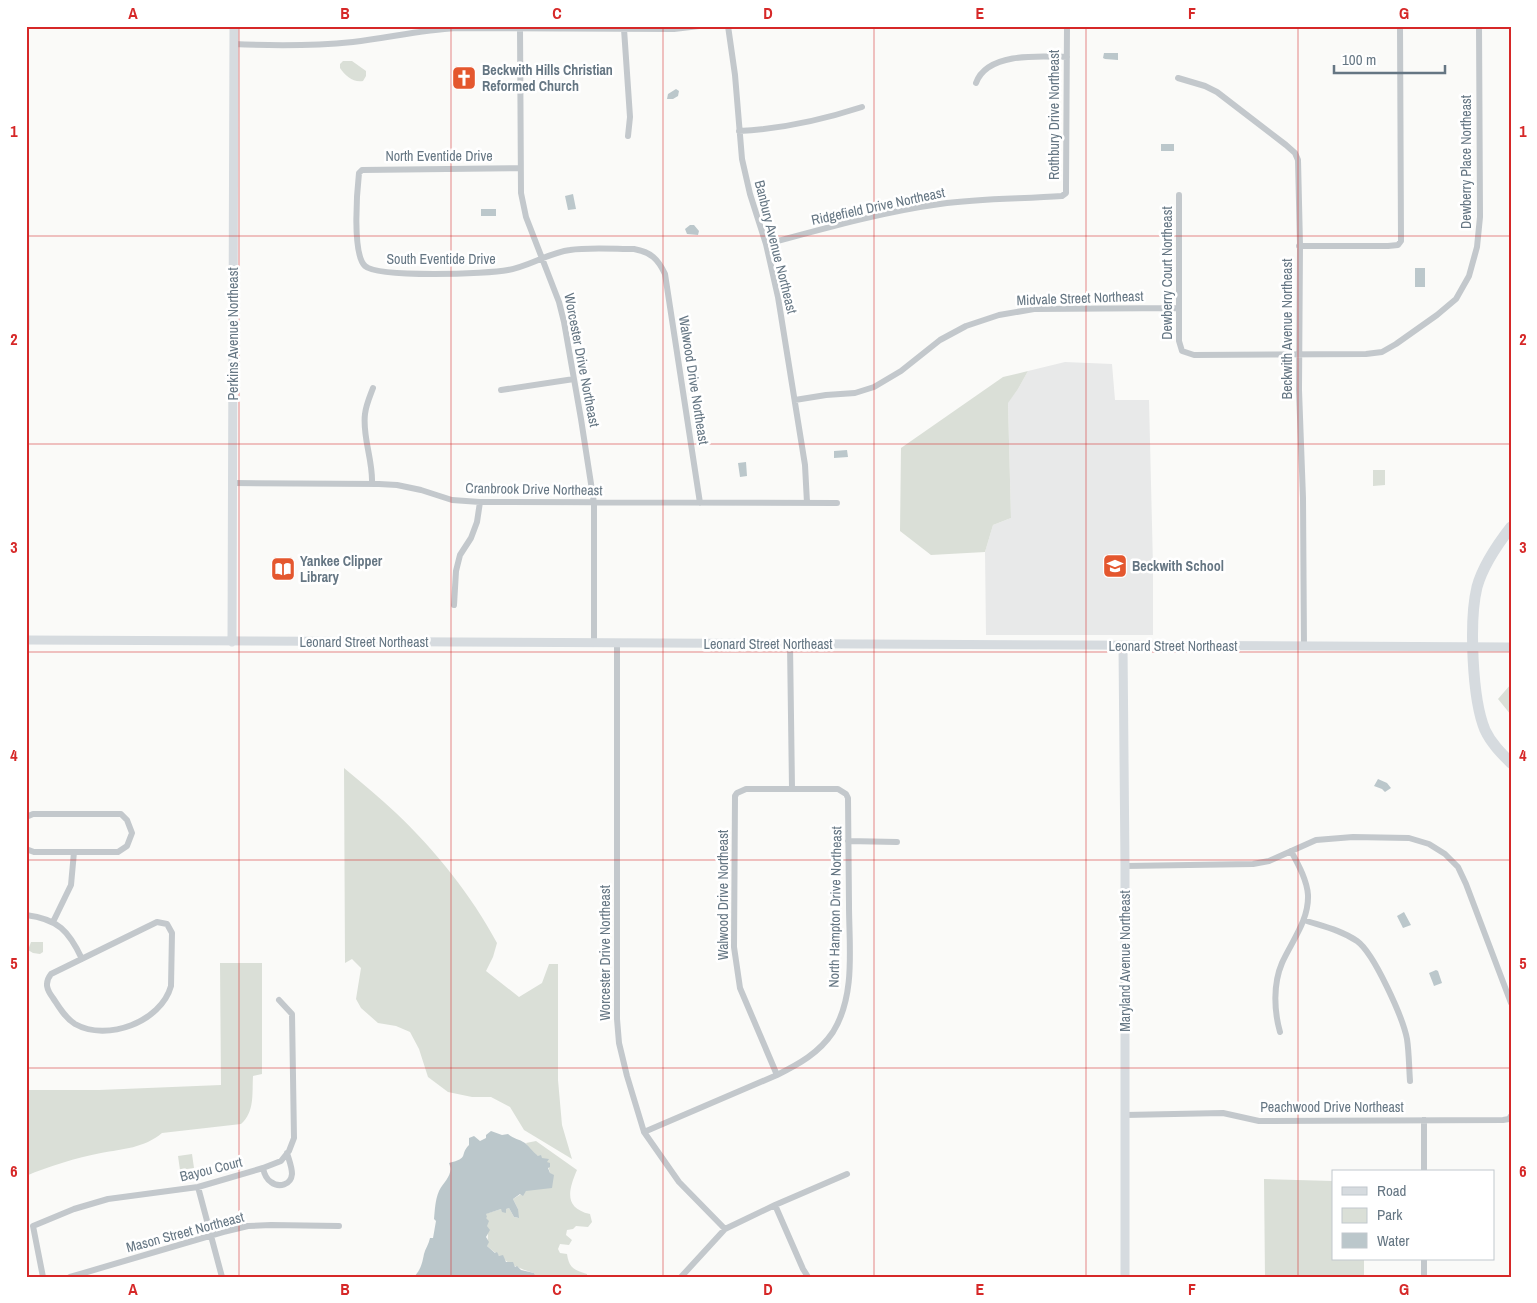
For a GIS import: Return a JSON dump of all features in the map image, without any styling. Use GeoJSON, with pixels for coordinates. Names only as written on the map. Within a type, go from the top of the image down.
{"type":"FeatureCollection","features":[{"type":"Feature","properties":{"kind":"highway"},"geometry":{"type":"LineString","coordinates":[[1511,527],[1488,561],[1477,586],[1472,647],[1482,720],[1490,739],[1511,763]]}},
{"type":"Feature","properties":{"kind":"main road","name":"Perkins Avenue Northeast"},"geometry":{"type":"LineString","coordinates":[[232,642],[234,26]]}},
{"type":"Feature","properties":{"kind":"main road","name":"Leonard Street Northeast"},"geometry":{"type":"LineString","coordinates":[[26,640],[1511,647]]}},
{"type":"Feature","properties":{"kind":"main road","name":"Maryland Avenue Northeast"},"geometry":{"type":"LineString","coordinates":[[1123,646],[1125,1277]]}},
{"type":"Feature","properties":{"kind":"street"},"geometry":{"type":"LineString","coordinates":[[234,44],[314,45],[354,42],[426,30],[520,28],[674,29],[699,26]]}},
{"type":"Feature","properties":{"kind":"street","name":"Banbury Avenue Northeast"},"geometry":{"type":"LineString","coordinates":[[728,26],[745,174],[766,244],[779,304],[806,470],[807,503]]}},
{"type":"Feature","properties":{"kind":"street","name":"Rothbury Drive Northeast"},"geometry":{"type":"LineString","coordinates":[[1057,197],[1066,193],[1067,26]]}},
{"type":"Feature","properties":{"kind":"street"},"geometry":{"type":"LineString","coordinates":[[1299,246],[1388,246],[1399,244],[1402,223],[1400,26]]}},
{"type":"Feature","properties":{"kind":"street","name":"Dewberry Place Northeast"},"geometry":{"type":"LineString","coordinates":[[1182,351],[1194,355],[1366,354],[1382,352],[1437,315],[1456,299],[1469,276],[1477,247],[1480,217],[1478,26]]}},
{"type":"Feature","properties":{"kind":"street","name":"Worcester Drive Northeast"},"geometry":{"type":"LineString","coordinates":[[520,28],[520,193],[523,207],[557,294],[564,320],[574,379],[594,503],[594,643]]}},
{"type":"Feature","properties":{"kind":"street"},"geometry":{"type":"LineString","coordinates":[[624,28],[630,117],[628,136]]}},
{"type":"Feature","properties":{"kind":"street"},"geometry":{"type":"LineString","coordinates":[[976,83],[982,73],[994,64],[1010,59],[1028,56],[1067,57]]}},
{"type":"Feature","properties":{"kind":"street","name":"Beckwith Avenue Northeast"},"geometry":{"type":"LineString","coordinates":[[1178,78],[1205,86],[1217,92],[1286,145],[1295,154],[1299,171],[1299,354],[1303,496],[1304,646]]}},
{"type":"Feature","properties":{"kind":"street"},"geometry":{"type":"LineString","coordinates":[[739,131],[822,119],[862,107]]}},
{"type":"Feature","properties":{"kind":"street","name":"North Eventide Drive"},"geometry":{"type":"LineString","coordinates":[[365,266],[359,257],[357,243],[358,173],[366,168],[520,168]]}},
{"type":"Feature","properties":{"kind":"street","name":"Dewberry Court Northeast"},"geometry":{"type":"LineString","coordinates":[[1179,195],[1179,341],[1182,351]]}},
{"type":"Feature","properties":{"kind":"street","name":"Ridgefield Drive Northeast"},"geometry":{"type":"LineString","coordinates":[[766,244],[884,215],[940,204],[993,199],[1057,197]]}},
{"type":"Feature","properties":{"kind":"street","name":"South Eventide Drive"},"geometry":{"type":"LineString","coordinates":[[365,266],[383,272],[397,273],[476,273],[509,270],[570,250],[634,249],[647,252],[659,263]]}},
{"type":"Feature","properties":{"kind":"street","name":"Walwood Drive Northeast"},"geometry":{"type":"LineString","coordinates":[[659,263],[665,274],[700,503]]}},
{"type":"Feature","properties":{"kind":"street","name":"Midvale Street Northeast"},"geometry":{"type":"LineString","coordinates":[[795,400],[855,393],[874,387],[901,371],[940,340],[966,326],[999,315],[1034,309],[1179,308]]}},
{"type":"Feature","properties":{"kind":"street"},"geometry":{"type":"LineString","coordinates":[[501,390],[574,379]]}},
{"type":"Feature","properties":{"kind":"street"},"geometry":{"type":"LineString","coordinates":[[372,388],[365,413],[364,425],[372,464],[372,483]]}},
{"type":"Feature","properties":{"kind":"street","name":"Cranbrook Drive Northeast"},"geometry":{"type":"LineString","coordinates":[[233,483],[372,483],[397,485],[452,500],[480,502],[836,503]]}},
{"type":"Feature","properties":{"kind":"street"},"geometry":{"type":"LineString","coordinates":[[454,605],[456,571],[460,555],[471,538],[477,522],[480,502]]}},
{"type":"Feature","properties":{"kind":"street","name":"Worcester Drive Northeast"},"geometry":{"type":"LineString","coordinates":[[617,643],[617,1019],[619,1043],[644,1132],[679,1182],[725,1229]]}},
{"type":"Feature","properties":{"kind":"street"},"geometry":{"type":"LineString","coordinates":[[790,644],[792,788]]}},
{"type":"Feature","properties":{"kind":"street","name":"Walwood Drive Northeast"},"geometry":{"type":"LineString","coordinates":[[777,1075],[743,996],[737,974],[734,947],[736,796],[737,793],[746,789],[792,788]]}},
{"type":"Feature","properties":{"kind":"street","name":"North Hampton Drive Northeast"},"geometry":{"type":"LineString","coordinates":[[644,1132],[777,1075],[807,1059],[819,1050],[838,1022],[845,1001],[849,972],[846,794],[838,788],[792,788]]}},
{"type":"Feature","properties":{"kind":"street"},"geometry":{"type":"LineString","coordinates":[[26,817],[33,814],[118,814],[126,817],[132,833],[127,846],[122,851],[34,852],[26,849]]}},
{"type":"Feature","properties":{"kind":"street"},"geometry":{"type":"LineString","coordinates":[[1125,866],[1252,864],[1270,861],[1316,840],[1360,837],[1409,838],[1429,844],[1445,854],[1458,867],[1511,1003]]}},
{"type":"Feature","properties":{"kind":"street"},"geometry":{"type":"LineString","coordinates":[[848,841],[897,842]]}},
{"type":"Feature","properties":{"kind":"street"},"geometry":{"type":"LineString","coordinates":[[1280,1032],[1276,981],[1281,965],[1304,920],[1308,905],[1308,892],[1304,879],[1291,851]]}},
{"type":"Feature","properties":{"kind":"street"},"geometry":{"type":"LineString","coordinates":[[53,922],[70,885],[74,852]]}},
{"type":"Feature","properties":{"kind":"street"},"geometry":{"type":"LineString","coordinates":[[26,915],[40,917],[53,922],[70,937],[82,959]]}},
{"type":"Feature","properties":{"kind":"street"},"geometry":{"type":"LineString","coordinates":[[1304,920],[1338,931],[1358,942],[1374,960],[1407,1038],[1410,1081]]}},
{"type":"Feature","properties":{"kind":"street"},"geometry":{"type":"LineString","coordinates":[[157,922],[167,924],[172,933],[172,971],[169,992],[161,1005],[144,1018],[126,1027],[95,1030],[75,1024],[62,1011],[47,990],[47,979],[51,974],[82,959],[157,922]]}},
{"type":"Feature","properties":{"kind":"street"},"geometry":{"type":"LineString","coordinates":[[262,1168],[271,1183],[279,1186],[285,1185],[290,1181],[292,1174],[287,1153],[294,1138],[292,1014],[279,1000]]}},
{"type":"Feature","properties":{"kind":"street","name":"Peachwood Drive Northeast"},"geometry":{"type":"LineString","coordinates":[[1125,1115],[1222,1114],[1259,1121],[1510,1118]]}},
{"type":"Feature","properties":{"kind":"street"},"geometry":{"type":"LineString","coordinates":[[1424,1120],[1424,1170]]}},
{"type":"Feature","properties":{"kind":"street","name":"Bayou Court"},"geometry":{"type":"LineString","coordinates":[[43,1277],[33,1226],[74,1208],[108,1199],[198,1187],[281,1161],[287,1153]]}},
{"type":"Feature","properties":{"kind":"street"},"geometry":{"type":"LineString","coordinates":[[681,1277],[725,1229],[847,1174]]}},
{"type":"Feature","properties":{"kind":"street"},"geometry":{"type":"LineString","coordinates":[[198,1187],[222,1277]]}},
{"type":"Feature","properties":{"kind":"street"},"geometry":{"type":"LineString","coordinates":[[775,1205],[808,1277]]}},
{"type":"Feature","properties":{"kind":"street","name":"Mason Street Northeast"},"geometry":{"type":"LineString","coordinates":[[70,1277],[248,1226],[339,1226]]}},
{"type":"Feature","properties":{"kind":"street"},"geometry":{"type":"LineString","coordinates":[[1424,1260],[1424,1277]]}},
{"type":"Feature","properties":{"kind":"shaded area"},"geometry":{"type":"Polygon","coordinates":[[[26,190],[29,190],[30,330],[26,330],[26,190]]]}},
{"type":"Feature","properties":{"kind":"shaded area"},"geometry":{"type":"Polygon","coordinates":[[[1065,362],[1112,364],[1115,400],[1149,400],[1153,635],[986,635],[985,552],[993,525],[1011,518],[1008,402],[1028,371],[1065,362]]]}},
{"type":"Feature","properties":{"kind":"green space"},"geometry":{"type":"Polygon","coordinates":[[[343,61],[352,61],[366,71],[363,81],[353,80],[344,74],[340,68],[340,64],[343,61]]]}},
{"type":"Feature","properties":{"kind":"green space"},"geometry":{"type":"Polygon","coordinates":[[[1028,371],[1008,403],[1011,518],[993,525],[985,552],[931,555],[900,531],[901,448],[1003,377],[1028,371]]]}},
{"type":"Feature","properties":{"kind":"green space"},"geometry":{"type":"Polygon","coordinates":[[[1373,470],[1385,470],[1385,485],[1373,486],[1373,470]]]}},
{"type":"Feature","properties":{"kind":"green space"},"geometry":{"type":"Polygon","coordinates":[[[1511,684],[1511,715],[1498,699],[1511,684]]]}},
{"type":"Feature","properties":{"kind":"green space"},"geometry":{"type":"Polygon","coordinates":[[[344,768],[411,827],[452,874],[476,908],[497,943],[486,971],[519,997],[542,983],[549,964],[558,964],[558,1080],[562,1125],[572,1159],[524,1130],[510,1107],[491,1097],[472,1097],[448,1092],[428,1077],[419,1049],[410,1032],[396,1026],[378,1023],[361,1008],[356,999],[361,968],[352,959],[345,963],[344,768]]]}},
{"type":"Feature","properties":{"kind":"green space"},"geometry":{"type":"Polygon","coordinates":[[[31,942],[43,942],[43,952],[40,954],[28,950],[31,942]]]}},
{"type":"Feature","properties":{"kind":"green space"},"geometry":{"type":"Polygon","coordinates":[[[220,963],[262,963],[262,1074],[253,1076],[251,1108],[241,1124],[162,1133],[141,1145],[72,1160],[26,1176],[26,1090],[99,1090],[221,1085],[220,963]]]}},
{"type":"Feature","properties":{"kind":"green space"},"geometry":{"type":"Polygon","coordinates":[[[536,1141],[577,1170],[570,1198],[576,1208],[590,1214],[592,1222],[588,1227],[576,1226],[573,1229],[567,1230],[566,1235],[572,1240],[569,1245],[560,1244],[558,1249],[560,1253],[567,1254],[573,1268],[587,1274],[587,1277],[536,1277],[534,1273],[509,1263],[487,1246],[488,1234],[485,1214],[501,1209],[506,1213],[505,1209],[509,1208],[514,1217],[518,1218],[518,1209],[513,1199],[550,1173],[547,1162],[530,1151],[526,1143],[536,1141]]]}},
{"type":"Feature","properties":{"kind":"green space"},"geometry":{"type":"Polygon","coordinates":[[[192,1154],[194,1168],[180,1170],[178,1156],[192,1154]]]}},
{"type":"Feature","properties":{"kind":"green space"},"geometry":{"type":"Polygon","coordinates":[[[1264,1179],[1332,1181],[1332,1260],[1364,1260],[1364,1277],[1265,1277],[1264,1179]]]}},
{"type":"Feature","properties":{"kind":"water"},"geometry":{"type":"Polygon","coordinates":[[[1104,53],[1118,53],[1118,60],[1103,58],[1104,53]]]}},
{"type":"Feature","properties":{"kind":"water"},"geometry":{"type":"Polygon","coordinates":[[[676,89],[679,91],[678,96],[673,99],[667,99],[668,94],[676,89]]]}},
{"type":"Feature","properties":{"kind":"water"},"geometry":{"type":"Polygon","coordinates":[[[1161,144],[1174,144],[1174,151],[1161,151],[1161,144]]]}},
{"type":"Feature","properties":{"kind":"water"},"geometry":{"type":"Polygon","coordinates":[[[573,194],[576,209],[568,210],[565,196],[573,194]]]}},
{"type":"Feature","properties":{"kind":"water"},"geometry":{"type":"Polygon","coordinates":[[[481,209],[496,209],[496,216],[481,216],[481,209]]]}},
{"type":"Feature","properties":{"kind":"water"},"geometry":{"type":"Polygon","coordinates":[[[690,225],[694,225],[699,231],[698,235],[687,234],[685,229],[690,225]]]}},
{"type":"Feature","properties":{"kind":"water"},"geometry":{"type":"Polygon","coordinates":[[[1415,268],[1425,268],[1425,287],[1415,287],[1415,268]]]}},
{"type":"Feature","properties":{"kind":"water"},"geometry":{"type":"Polygon","coordinates":[[[847,450],[848,457],[834,458],[834,451],[847,450]]]}},
{"type":"Feature","properties":{"kind":"water"},"geometry":{"type":"Polygon","coordinates":[[[746,462],[747,476],[740,477],[738,463],[746,462]]]}},
{"type":"Feature","properties":{"kind":"water"},"geometry":{"type":"Polygon","coordinates":[[[1378,779],[1387,783],[1391,788],[1385,792],[1374,786],[1378,779]]]}},
{"type":"Feature","properties":{"kind":"water"},"geometry":{"type":"Polygon","coordinates":[[[1404,912],[1411,925],[1403,928],[1397,916],[1404,912]]]}},
{"type":"Feature","properties":{"kind":"water"},"geometry":{"type":"Polygon","coordinates":[[[1436,970],[1442,983],[1434,986],[1429,973],[1436,970]]]}},
{"type":"Feature","properties":{"kind":"water"},"geometry":{"type":"Polygon","coordinates":[[[491,1131],[502,1135],[508,1134],[525,1143],[538,1156],[541,1155],[542,1158],[549,1159],[547,1162],[550,1163],[550,1167],[548,1168],[550,1173],[554,1175],[552,1188],[526,1191],[523,1196],[520,1194],[513,1199],[518,1209],[519,1218],[514,1217],[509,1208],[506,1209],[506,1213],[502,1212],[501,1209],[486,1214],[486,1218],[489,1221],[487,1226],[490,1230],[486,1237],[489,1242],[487,1246],[495,1253],[497,1252],[499,1256],[503,1255],[506,1262],[513,1262],[515,1267],[517,1266],[521,1270],[534,1273],[536,1277],[414,1277],[421,1266],[430,1238],[433,1238],[436,1221],[434,1219],[435,1205],[439,1191],[450,1171],[449,1163],[462,1158],[469,1145],[469,1138],[474,1136],[480,1141],[486,1138],[486,1135],[491,1131]]]}},
{"type":"Feature","properties":{"kind":"place","name":"Beckwith Hills Christian Reformed Church"},"geometry":{"type":"Point","coordinates":[464,78]}},
{"type":"Feature","properties":{"kind":"place","name":"Beckwith School"},"geometry":{"type":"Point","coordinates":[1115,566]}},
{"type":"Feature","properties":{"kind":"place","name":"Yankee Clipper Library"},"geometry":{"type":"Point","coordinates":[283,569]}}]}
